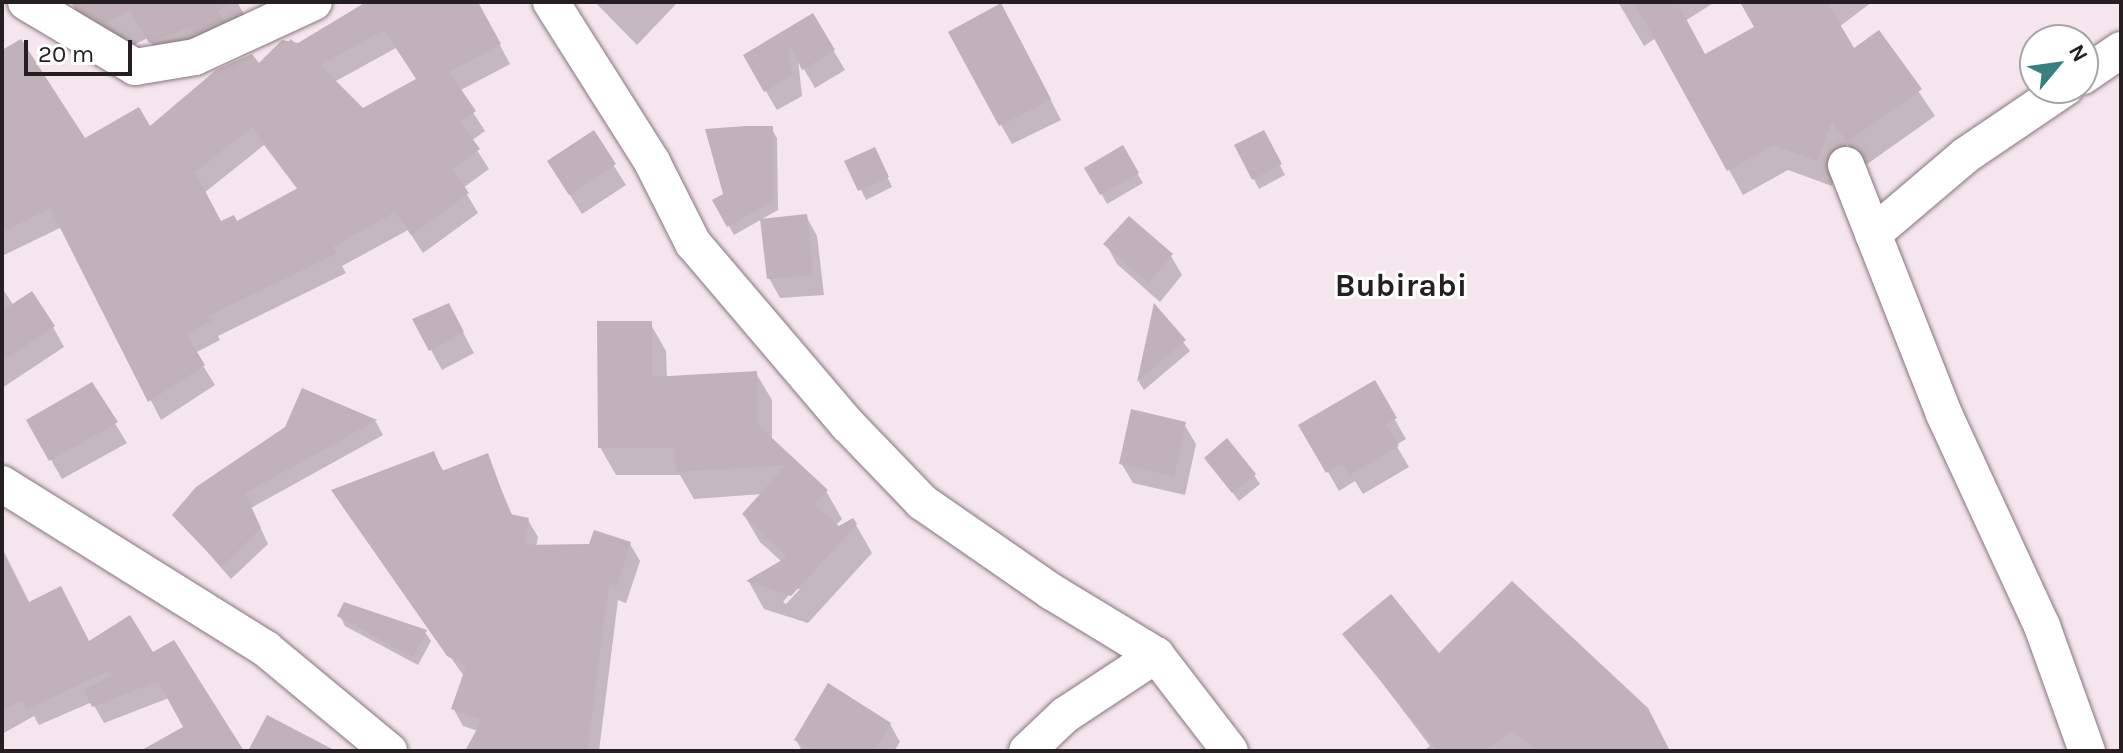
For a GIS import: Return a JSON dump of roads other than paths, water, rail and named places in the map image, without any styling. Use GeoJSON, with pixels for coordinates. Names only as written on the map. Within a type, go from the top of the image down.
{"type":"FeatureCollection","features":[{"type":"Feature","properties":{"kind":"street"},"geometry":{"type":"LineString","coordinates":[[26,2],[135,67],[195,57],[314,2]]}},
{"type":"Feature","properties":{"kind":"street"},"geometry":{"type":"LineString","coordinates":[[551,2],[652,162],[693,243],[848,425],[922,502],[1052,592],[1156,655],[1230,751]]}},
{"type":"Feature","properties":{"kind":"street"},"geometry":{"type":"LineString","coordinates":[[2099,65],[2121,50]]}},
{"type":"Feature","properties":{"kind":"street"},"geometry":{"type":"LineString","coordinates":[[1873,234],[1966,155],[2041,104]]}},
{"type":"Feature","properties":{"kind":"street"},"geometry":{"type":"LineString","coordinates":[[1846,165],[1944,414],[2042,626],[2087,751]]}},
{"type":"Feature","properties":{"kind":"street"},"geometry":{"type":"LineString","coordinates":[[2,484],[266,649],[389,751]]}},
{"type":"Feature","properties":{"kind":"street"},"geometry":{"type":"LineString","coordinates":[[1027,751],[1065,715],[1156,655]]}},
{"type":"Feature","properties":{"kind":"district","name":"Bubirabi"},"geometry":{"type":"Point","coordinates":[1401,286]}}]}
